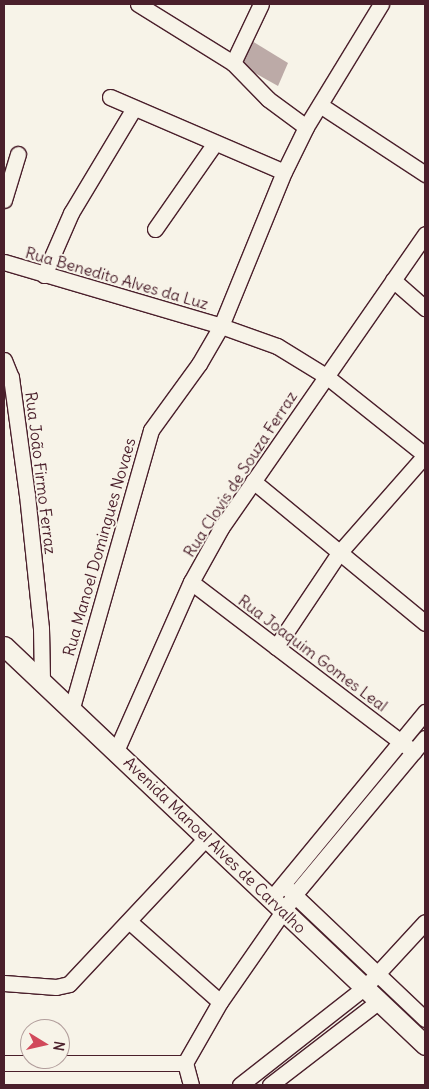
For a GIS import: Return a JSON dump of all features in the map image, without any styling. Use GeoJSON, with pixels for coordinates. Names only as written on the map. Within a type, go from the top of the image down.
{"type":"FeatureCollection","features":[{"type":"Feature","properties":{"kind":"main road","name":"Avenida Manoel Alves de Carvalho"},"geometry":{"type":"LineString","coordinates":[[4,646],[276,905],[371,981],[379,1001],[425,1045]]}},
{"type":"Feature","properties":{"kind":"street"},"geometry":{"type":"LineString","coordinates":[[139,4],[233,63],[268,99],[306,127]]}},
{"type":"Feature","properties":{"kind":"street"},"geometry":{"type":"LineString","coordinates":[[233,63],[261,4]]}},
{"type":"Feature","properties":{"kind":"street","name":"Rua Manoel Domingues Novaes"},"geometry":{"type":"LineString","coordinates":[[71,711],[151,430],[199,364],[221,326],[284,172],[306,127],[380,4]]}},
{"type":"Feature","properties":{"kind":"street"},"geometry":{"type":"LineString","coordinates":[[110,97],[284,172]]}},
{"type":"Feature","properties":{"kind":"street"},"geometry":{"type":"LineString","coordinates":[[320,105],[425,174]]}},
{"type":"Feature","properties":{"kind":"street"},"geometry":{"type":"LineString","coordinates":[[44,275],[72,213],[134,108]]}},
{"type":"Feature","properties":{"kind":"street"},"geometry":{"type":"LineString","coordinates":[[155,228],[215,143]]}},
{"type":"Feature","properties":{"kind":"street"},"geometry":{"type":"LineString","coordinates":[[4,200],[18,154]]}},
{"type":"Feature","properties":{"kind":"street","name":"Rua Clovis de Souza Ferraz"},"geometry":{"type":"LineString","coordinates":[[116,751],[191,582],[252,481],[425,234]]}},
{"type":"Feature","properties":{"kind":"street","name":"Rua Benedito Alves da Luz"},"geometry":{"type":"LineString","coordinates":[[4,262],[221,326],[276,346],[326,376],[425,455]]}},
{"type":"Feature","properties":{"kind":"street"},"geometry":{"type":"LineString","coordinates":[[393,280],[425,308]]}},
{"type":"Feature","properties":{"kind":"street","name":"Rua João Firmo Ferraz"},"geometry":{"type":"LineString","coordinates":[[4,360],[11,377],[27,495],[41,628],[42,682]]}},
{"type":"Feature","properties":{"kind":"street"},"geometry":{"type":"LineString","coordinates":[[276,647],[339,553],[425,455]]}},
{"type":"Feature","properties":{"kind":"street"},"geometry":{"type":"LineString","coordinates":[[252,481],[425,623]]}},
{"type":"Feature","properties":{"kind":"street","name":"Rua Joaquim Gomes Leal"},"geometry":{"type":"LineString","coordinates":[[191,582],[414,752]]}},
{"type":"Feature","properties":{"kind":"street"},"geometry":{"type":"LineString","coordinates":[[191,1085],[185,1063],[276,905],[283,885],[425,712]]}},
{"type":"Feature","properties":{"kind":"street"},"geometry":{"type":"LineString","coordinates":[[276,905],[295,894],[425,738]]}},
{"type":"Feature","properties":{"kind":"street"},"geometry":{"type":"LineString","coordinates":[[4,983],[56,987],[69,984],[130,922],[206,838]]}},
{"type":"Feature","properties":{"kind":"street","name":"Avenida Manoel Alves de Carvalho"},"geometry":{"type":"LineString","coordinates":[[283,885],[295,894],[371,981],[425,1019]]}},
{"type":"Feature","properties":{"kind":"street"},"geometry":{"type":"LineString","coordinates":[[130,922],[220,1002]]}},
{"type":"Feature","properties":{"kind":"street"},"geometry":{"type":"LineString","coordinates":[[240,1085],[371,981],[425,922]]}},
{"type":"Feature","properties":{"kind":"street"},"geometry":{"type":"LineString","coordinates":[[270,1085],[379,1001]]}},
{"type":"Feature","properties":{"kind":"street"},"geometry":{"type":"LineString","coordinates":[[4,1063],[185,1063]]}},
{"type":"Feature","properties":{"kind":"shaded area"},"geometry":{"type":"Polygon","coordinates":[[[252,41],[288,63],[278,86],[241,65],[252,41]]]}}]}
